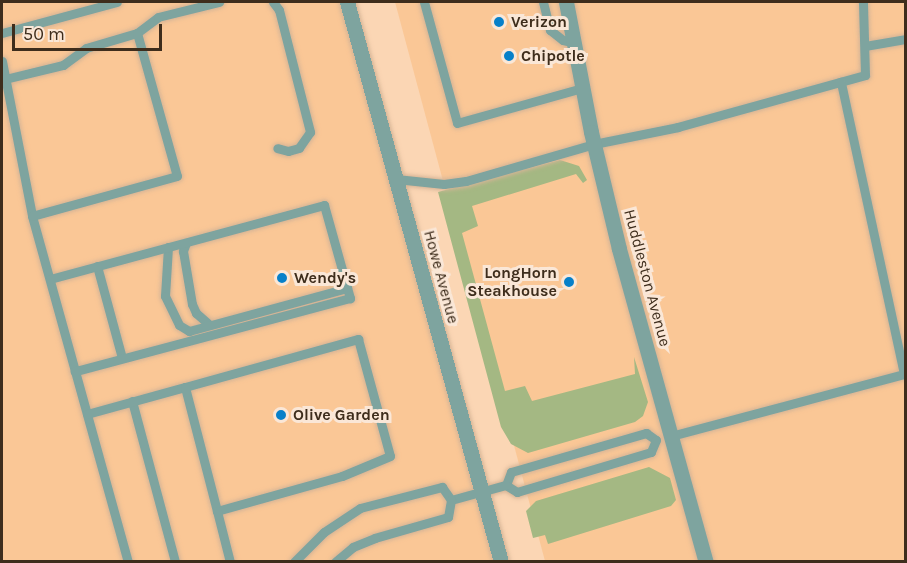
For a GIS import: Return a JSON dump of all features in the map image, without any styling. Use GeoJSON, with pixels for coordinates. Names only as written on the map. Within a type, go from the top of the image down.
{"type":"FeatureCollection","features":[{"type":"Feature","properties":{"kind":"street","name":"Howe Avenue"},"geometry":{"type":"LineString","coordinates":[[347,2],[501,561]]}},
{"type":"Feature","properties":{"kind":"street","name":"Huddleston Avenue"},"geometry":{"type":"LineString","coordinates":[[566,2],[572,42],[594,144],[706,561]]}},
{"type":"Feature","properties":{"kind":"lane"},"geometry":{"type":"LineString","coordinates":[[2,33],[117,2]]}},
{"type":"Feature","properties":{"kind":"lane"},"geometry":{"type":"LineString","coordinates":[[4,79],[63,65],[86,48],[137,33],[158,17],[219,2]]}},
{"type":"Feature","properties":{"kind":"lane"},"geometry":{"type":"LineString","coordinates":[[273,2],[279,10],[310,132],[299,148],[288,151],[277,148]]}},
{"type":"Feature","properties":{"kind":"lane"},"geometry":{"type":"LineString","coordinates":[[424,2],[457,123],[582,88]]}},
{"type":"Feature","properties":{"kind":"lane"},"geometry":{"type":"LineString","coordinates":[[543,2],[550,30],[563,40],[572,42]]}},
{"type":"Feature","properties":{"kind":"lane"},"geometry":{"type":"LineString","coordinates":[[396,179],[444,184],[466,181],[594,144],[678,127],[865,75],[863,2]]}},
{"type":"Feature","properties":{"kind":"lane"},"geometry":{"type":"LineString","coordinates":[[33,216],[177,176],[137,33]]}},
{"type":"Feature","properties":{"kind":"lane"},"geometry":{"type":"LineString","coordinates":[[865,46],[906,39]]}},
{"type":"Feature","properties":{"kind":"lane"},"geometry":{"type":"LineString","coordinates":[[2,61],[33,216],[128,561]]}},
{"type":"Feature","properties":{"kind":"lane"},"geometry":{"type":"LineString","coordinates":[[671,436],[905,379],[841,82]]}},
{"type":"Feature","properties":{"kind":"lane"},"geometry":{"type":"LineString","coordinates":[[50,279],[324,205],[350,298],[75,371]]}},
{"type":"Feature","properties":{"kind":"lane"},"geometry":{"type":"LineString","coordinates":[[186,243],[183,251],[192,304],[196,313],[210,325]]}},
{"type":"Feature","properties":{"kind":"lane"},"geometry":{"type":"LineString","coordinates":[[168,247],[164,286],[172,316],[189,331],[347,288]]}},
{"type":"Feature","properties":{"kind":"lane"},"geometry":{"type":"LineString","coordinates":[[98,266],[122,358]]}},
{"type":"Feature","properties":{"kind":"lane"},"geometry":{"type":"LineString","coordinates":[[87,414],[358,339],[390,456],[342,476],[217,512]]}},
{"type":"Feature","properties":{"kind":"lane"},"geometry":{"type":"LineString","coordinates":[[185,387],[230,561]]}},
{"type":"Feature","properties":{"kind":"lane"},"geometry":{"type":"LineString","coordinates":[[132,401],[175,561]]}},
{"type":"Feature","properties":{"kind":"lane"},"geometry":{"type":"LineString","coordinates":[[451,500],[506,485],[517,492],[651,452],[656,440],[646,433],[511,472],[506,485]]}},
{"type":"Feature","properties":{"kind":"lane"},"geometry":{"type":"LineString","coordinates":[[294,561],[324,532],[360,508],[442,487],[451,500],[448,517],[375,538],[353,548],[335,561]]}},
{"type":"Feature","properties":{"kind":"shaded area"},"geometry":{"type":"Polygon","coordinates":[[[2,2],[347,2],[501,561],[2,561],[2,2]]]}},
{"type":"Feature","properties":{"kind":"shaded area"},"geometry":{"type":"Polygon","coordinates":[[[395,2],[905,2],[905,561],[545,561],[395,2]]]}},
{"type":"Feature","properties":{"kind":"green space"},"geometry":{"type":"Polygon","coordinates":[[[560,160],[579,166],[587,180],[583,183],[576,174],[472,206],[478,226],[462,233],[505,391],[525,386],[532,401],[635,374],[634,357],[648,402],[643,416],[635,422],[528,453],[511,444],[501,427],[438,192],[560,160]]]}},
{"type":"Feature","properties":{"kind":"green space"},"geometry":{"type":"Polygon","coordinates":[[[649,467],[670,478],[676,500],[671,506],[548,544],[545,535],[533,538],[526,511],[536,501],[649,467]]]}},
{"type":"Feature","properties":{"kind":"place","name":"Verizon"},"geometry":{"type":"Point","coordinates":[499,22]}},
{"type":"Feature","properties":{"kind":"place","name":"Chipotle"},"geometry":{"type":"Point","coordinates":[509,56]}},
{"type":"Feature","properties":{"kind":"place","name":"Wendy's"},"geometry":{"type":"Point","coordinates":[282,278]}},
{"type":"Feature","properties":{"kind":"place","name":"LongHorn Steakhouse"},"geometry":{"type":"Point","coordinates":[569,282]}},
{"type":"Feature","properties":{"kind":"place","name":"Olive Garden"},"geometry":{"type":"Point","coordinates":[281,415]}}]}
